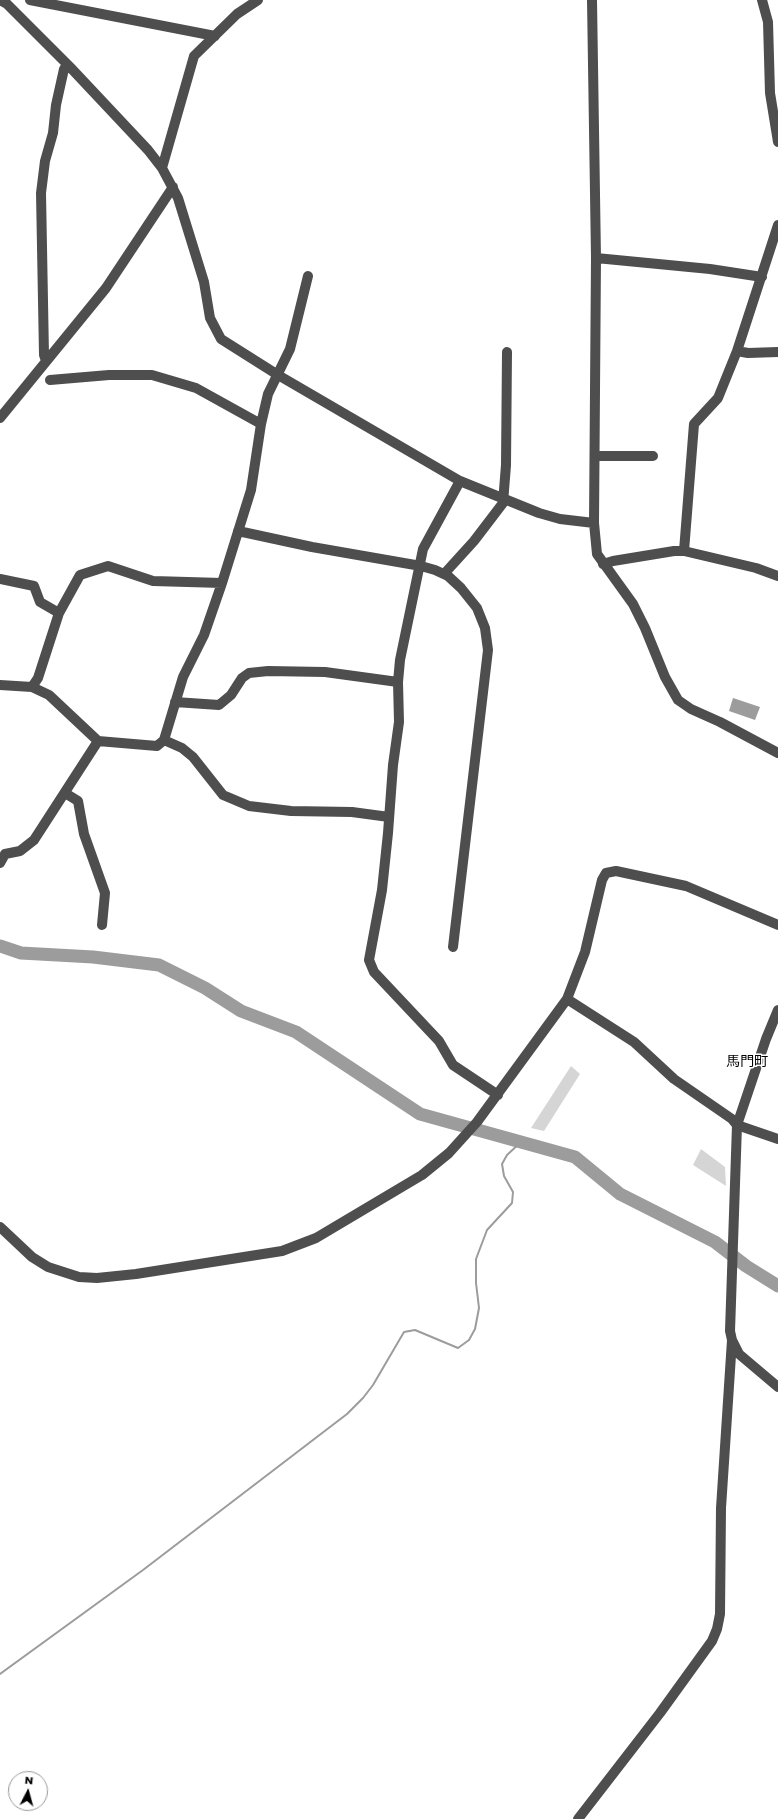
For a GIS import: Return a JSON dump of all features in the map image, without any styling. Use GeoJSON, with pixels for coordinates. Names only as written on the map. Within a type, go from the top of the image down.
{"type":"FeatureCollection","features":[{"type":"Feature","properties":{"kind":"street"},"geometry":{"type":"LineString","coordinates":[[30,0],[215,36]]}},
{"type":"Feature","properties":{"kind":"street"},"geometry":{"type":"LineString","coordinates":[[162,168],[167,156],[194,56],[237,14],[258,0]]}},
{"type":"Feature","properties":{"kind":"street"},"geometry":{"type":"LineString","coordinates":[[592,0],[596,258],[595,542],[598,554],[604,564],[633,604],[645,628],[665,677],[678,700],[691,709],[720,722],[778,753]]}},
{"type":"Feature","properties":{"kind":"street"},"geometry":{"type":"LineString","coordinates":[[762,0],[768,22],[770,94],[778,142]]}},
{"type":"Feature","properties":{"kind":"street"},"geometry":{"type":"LineString","coordinates":[[6,1],[148,150],[162,168],[178,198],[204,282],[210,318],[221,339],[278,375],[460,481],[539,513],[560,519],[594,523]]}},
{"type":"Feature","properties":{"kind":"street"},"geometry":{"type":"LineString","coordinates":[[46,361],[44,355],[40,193],[45,161],[52,134],[56,105],[64,70],[70,67]]}},
{"type":"Feature","properties":{"kind":"street"},"geometry":{"type":"LineString","coordinates":[[0,418],[106,288],[173,187]]}},
{"type":"Feature","properties":{"kind":"street"},"geometry":{"type":"LineString","coordinates":[[684,551],[694,424],[718,398],[737,351],[778,225]]}},
{"type":"Feature","properties":{"kind":"street"},"geometry":{"type":"LineString","coordinates":[[596,258],[710,269],[762,277]]}},
{"type":"Feature","properties":{"kind":"street"},"geometry":{"type":"LineString","coordinates":[[0,685],[32,688],[49,695],[98,741],[157,746],[164,740],[183,677],[204,635],[251,490],[261,424],[268,394],[290,349],[308,276]]}},
{"type":"Feature","properties":{"kind":"street"},"geometry":{"type":"LineString","coordinates":[[737,351],[748,353],[778,352]]}},
{"type":"Feature","properties":{"kind":"street"},"geometry":{"type":"LineString","coordinates":[[444,574],[491,520],[503,503],[506,465],[507,352]]}},
{"type":"Feature","properties":{"kind":"street"},"geometry":{"type":"LineString","coordinates":[[50,380],[109,375],[152,375],[196,388],[261,424]]}},
{"type":"Feature","properties":{"kind":"street"},"geometry":{"type":"LineString","coordinates":[[595,456],[653,456]]}},
{"type":"Feature","properties":{"kind":"street"},"geometry":{"type":"LineString","coordinates":[[460,481],[423,549],[421,566],[400,660],[398,682],[399,722],[393,764],[382,890],[369,960],[374,972],[439,1041],[453,1065],[498,1095]]}},
{"type":"Feature","properties":{"kind":"street"},"geometry":{"type":"LineString","coordinates":[[238,531],[312,547],[421,566],[444,574],[461,588],[477,608],[485,628],[488,650],[453,947]]}},
{"type":"Feature","properties":{"kind":"street"},"geometry":{"type":"LineString","coordinates":[[604,564],[614,561],[684,551],[756,568],[778,576]]}},
{"type":"Feature","properties":{"kind":"street"},"geometry":{"type":"LineString","coordinates":[[32,688],[38,678],[59,613],[80,575],[108,566],[153,581],[222,583]]}},
{"type":"Feature","properties":{"kind":"street"},"geometry":{"type":"LineString","coordinates":[[0,578],[34,586],[40,602],[59,613]]}},
{"type":"Feature","properties":{"kind":"street"},"geometry":{"type":"LineString","coordinates":[[175,702],[219,706],[231,695],[242,678],[248,673],[268,671],[325,672],[398,682]]}},
{"type":"Feature","properties":{"kind":"street"},"geometry":{"type":"LineString","coordinates":[[164,740],[182,748],[194,757],[223,795],[249,806],[291,812],[352,812],[389,817]]}},
{"type":"Feature","properties":{"kind":"street"},"geometry":{"type":"LineString","coordinates":[[0,863],[5,854],[20,851],[34,840],[98,741]]}},
{"type":"Feature","properties":{"kind":"street"},"geometry":{"type":"LineString","coordinates":[[65,792],[78,801],[84,834],[105,893],[102,925]]}},
{"type":"Feature","properties":{"kind":"street"},"geometry":{"type":"LineString","coordinates":[[0,1227],[32,1257],[48,1267],[79,1277],[97,1278],[136,1274],[282,1251],[316,1238],[422,1175],[449,1152],[477,1122],[567,999],[585,952],[602,880],[606,873],[610,871],[639,875],[686,886],[778,925]]}},
{"type":"Feature","properties":{"kind":"street"},"geometry":{"type":"LineString","coordinates":[[567,999],[634,1042],[674,1080],[732,1119],[737,1125],[778,1139]]}},
{"type":"Feature","properties":{"kind":"street"},"geometry":{"type":"LineString","coordinates":[[778,1010],[766,1039],[737,1125],[730,1331],[732,1340],[739,1354],[744,1360],[778,1387]]}},
{"type":"Feature","properties":{"kind":"street"},"geometry":{"type":"LineString","coordinates":[[578,1819],[660,1713],[712,1641],[717,1629],[720,1614],[722,1508],[732,1340]]}},
{"type":"Feature","properties":{"kind":"shaded area"},"geometry":{"type":"Polygon","coordinates":[[[733,698],[760,707],[755,720],[729,711],[733,698]]]}},
{"type":"Feature","properties":{"kind":"shaded area"},"geometry":{"type":"Polygon","coordinates":[[[571,1066],[580,1074],[544,1131],[531,1128],[571,1066]]]}},
{"type":"Feature","properties":{"kind":"shaded area"},"geometry":{"type":"Polygon","coordinates":[[[701,1149],[725,1167],[726,1186],[693,1165],[701,1149]]]}},
{"type":"Feature","properties":{"kind":"waterway"},"geometry":{"type":"LineString","coordinates":[[0,946],[21,953],[93,957],[159,965],[205,988],[241,1011],[296,1032],[420,1114],[575,1157],[620,1194],[715,1242],[746,1266],[778,1286]]}},
{"type":"Feature","properties":{"kind":"waterway"},"geometry":{"type":"LineString","coordinates":[[0,1674],[143,1570],[347,1414],[363,1398],[373,1385],[404,1332],[415,1330],[458,1348],[469,1340],[475,1329],[479,1308],[476,1283],[476,1259],[487,1230],[512,1203],[513,1192],[504,1176],[502,1164],[507,1155],[521,1142]]}},
{"type":"Feature","properties":{"kind":"district","name":"馬門町"},"geometry":{"type":"Point","coordinates":[747,1062]}}]}
